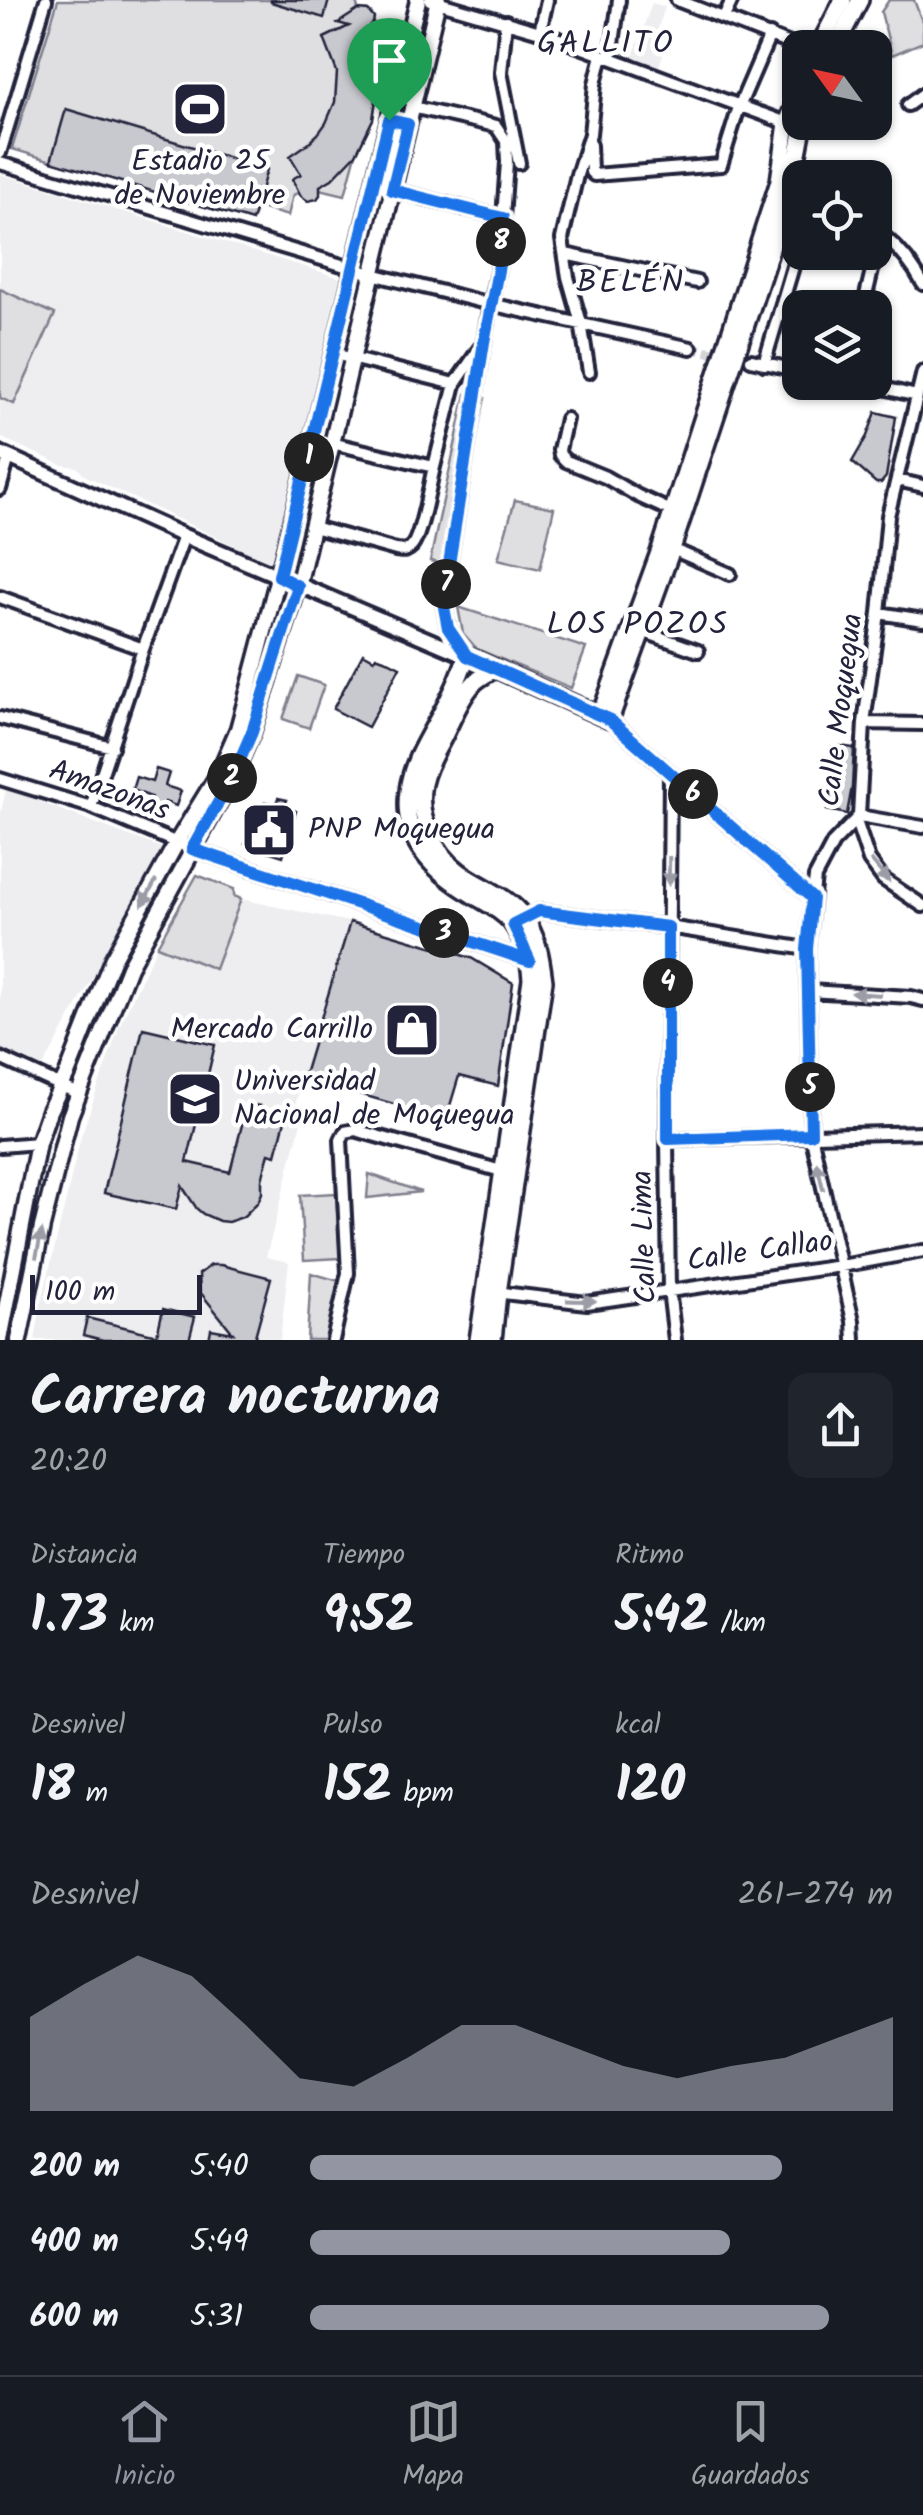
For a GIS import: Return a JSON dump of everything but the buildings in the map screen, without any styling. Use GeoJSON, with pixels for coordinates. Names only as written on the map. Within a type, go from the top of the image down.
{"type":"FeatureCollection","features":[{"type":"Feature","properties":{"kind":"main road"},"geometry":{"type":"LineString","coordinates":[[0,1340],[38,1143],[60,1086],[112,960],[218,774],[238,729],[314,439],[418,0]]}},
{"type":"Feature","properties":{"kind":"main road"},"geometry":{"type":"LineString","coordinates":[[827,30],[843,0]]}},
{"type":"Feature","properties":{"kind":"main road"},"geometry":{"type":"LineString","coordinates":[[844,30],[860,0]]}},
{"type":"Feature","properties":{"kind":"main road"},"geometry":{"type":"LineString","coordinates":[[19,1340],[42,1228],[78,1094],[129,968],[232,778],[252,732],[298,586],[435,1]]}},
{"type":"Feature","properties":{"kind":"main road"},"geometry":{"type":"LineString","coordinates":[[389,120],[408,124]]}},
{"type":"Feature","properties":{"kind":"main road"},"geometry":{"type":"LineString","coordinates":[[605,718],[782,208]]}},
{"type":"Feature","properties":{"kind":"main road"},"geometry":{"type":"LineString","coordinates":[[605,718],[672,550],[678,514]]}},
{"type":"Feature","properties":{"kind":"main road"},"geometry":{"type":"LineString","coordinates":[[478,1340],[491,1292],[544,981],[535,962],[539,944],[519,921],[448,880],[428,862],[414,836],[408,790],[416,761],[467,656],[605,718]]}},
{"type":"Feature","properties":{"kind":"main road"},"geometry":{"type":"LineString","coordinates":[[495,669],[476,681],[464,697],[429,765],[422,789],[423,810],[428,832],[441,854],[458,870],[514,905],[519,921]]}},
{"type":"Feature","properties":{"kind":"main road"},"geometry":{"type":"LineString","coordinates":[[112,960],[129,968]]}},
{"type":"Feature","properties":{"kind":"main road"},"geometry":{"type":"LineString","coordinates":[[491,1292],[494,1340]]}},
{"type":"Feature","properties":{"kind":"street"},"geometry":{"type":"LineString","coordinates":[[0,153],[46,0]]}},
{"type":"Feature","properties":{"kind":"street"},"geometry":{"type":"LineString","coordinates":[[540,32],[547,0]]}},
{"type":"Feature","properties":{"kind":"street"},"geometry":{"type":"LineString","coordinates":[[619,0],[607,56],[595,84],[590,134],[594,175],[718,166],[770,35]]}},
{"type":"Feature","properties":{"kind":"street"},"geometry":{"type":"LineString","coordinates":[[677,0],[782,40]]}},
{"type":"Feature","properties":{"kind":"street"},"geometry":{"type":"LineString","coordinates":[[724,17],[732,0]]}},
{"type":"Feature","properties":{"kind":"street"},"geometry":{"type":"LineString","coordinates":[[435,1],[506,20],[782,120]]}},
{"type":"Feature","properties":{"kind":"street"},"geometry":{"type":"LineString","coordinates":[[506,20],[501,72],[520,163]]}},
{"type":"Feature","properties":{"kind":"street"},"geometry":{"type":"LineString","coordinates":[[908,105],[923,94]]}},
{"type":"Feature","properties":{"kind":"street"},"geometry":{"type":"LineString","coordinates":[[412,107],[496,126],[506,141],[500,260],[443,602],[448,628],[467,656]]}},
{"type":"Feature","properties":{"kind":"street"},"geometry":{"type":"LineString","coordinates":[[588,372],[562,240],[590,134]]}},
{"type":"Feature","properties":{"kind":"street"},"geometry":{"type":"LineString","coordinates":[[0,163],[372,274],[691,348]]}},
{"type":"Feature","properties":{"kind":"street"},"geometry":{"type":"LineString","coordinates":[[373,185],[503,218]]}},
{"type":"Feature","properties":{"kind":"street"},"geometry":{"type":"LineString","coordinates":[[892,242],[915,268],[923,284]]}},
{"type":"Feature","properties":{"kind":"street"},"geometry":{"type":"LineString","coordinates":[[565,254],[697,282]]}},
{"type":"Feature","properties":{"kind":"street"},"geometry":{"type":"LineString","coordinates":[[764,364],[792,270]]}},
{"type":"Feature","properties":{"kind":"street"},"geometry":{"type":"LineString","coordinates":[[313,526],[396,550],[413,546],[456,384],[484,342]]}},
{"type":"Feature","properties":{"kind":"street"},"geometry":{"type":"LineString","coordinates":[[334,354],[456,384]]}},
{"type":"Feature","properties":{"kind":"street"},"geometry":{"type":"LineString","coordinates":[[751,360],[782,368]]}},
{"type":"Feature","properties":{"kind":"street","name":"Calle Moquegua"},"geometry":{"type":"LineString","coordinates":[[854,1340],[811,1134],[807,949],[815,877],[833,843],[857,819],[888,516],[923,372]]}},
{"type":"Feature","properties":{"kind":"street"},"geometry":{"type":"LineString","coordinates":[[892,386],[920,389]]}},
{"type":"Feature","properties":{"kind":"street"},"geometry":{"type":"LineString","coordinates":[[566,419],[559,450],[566,461],[678,514]]}},
{"type":"Feature","properties":{"kind":"street"},"geometry":{"type":"LineString","coordinates":[[314,439],[434,467]]}},
{"type":"Feature","properties":{"kind":"street"},"geometry":{"type":"LineString","coordinates":[[0,490],[4,455],[298,586],[467,656]]}},
{"type":"Feature","properties":{"kind":"street"},"geometry":{"type":"LineString","coordinates":[[897,480],[923,486]]}},
{"type":"Feature","properties":{"kind":"street"},"geometry":{"type":"LineString","coordinates":[[91,806],[184,536]]}},
{"type":"Feature","properties":{"kind":"street"},"geometry":{"type":"LineString","coordinates":[[672,550],[730,574]]}},
{"type":"Feature","properties":{"kind":"street"},"geometry":{"type":"LineString","coordinates":[[0,597],[143,649]]}},
{"type":"Feature","properties":{"kind":"street"},"geometry":{"type":"LineString","coordinates":[[878,613],[923,620]]}},
{"type":"Feature","properties":{"kind":"street"},"geometry":{"type":"LineString","coordinates":[[642,631],[698,651]]}},
{"type":"Feature","properties":{"kind":"street"},"geometry":{"type":"LineString","coordinates":[[0,718],[112,747]]}},
{"type":"Feature","properties":{"kind":"street"},"geometry":{"type":"LineString","coordinates":[[605,718],[812,898]]}},
{"type":"Feature","properties":{"kind":"street"},"geometry":{"type":"LineString","coordinates":[[864,723],[923,724]]}},
{"type":"Feature","properties":{"kind":"street","name":"Calle Lima"},"geometry":{"type":"LineString","coordinates":[[670,773],[669,1290],[675,1340]]}},
{"type":"Feature","properties":{"kind":"street","name":"Amazonas"},"geometry":{"type":"LineString","coordinates":[[0,779],[91,806],[192,849],[535,962]]}},
{"type":"Feature","properties":{"kind":"street"},"geometry":{"type":"LineString","coordinates":[[923,826],[857,819],[869,860],[884,879],[923,906]]}},
{"type":"Feature","properties":{"kind":"street"},"geometry":{"type":"LineString","coordinates":[[519,921],[539,911],[807,949]]}},
{"type":"Feature","properties":{"kind":"street"},"geometry":{"type":"LineString","coordinates":[[808,990],[923,1000]]}},
{"type":"Feature","properties":{"kind":"street"},"geometry":{"type":"LineString","coordinates":[[0,1058],[78,1094]]}},
{"type":"Feature","properties":{"kind":"street"},"geometry":{"type":"LineString","coordinates":[[333,1340],[348,1273],[341,1140],[345,1132],[355,1130],[509,1173]]}},
{"type":"Feature","properties":{"kind":"street"},"geometry":{"type":"LineString","coordinates":[[668,1139],[923,1132]]}},
{"type":"Feature","properties":{"kind":"street"},"geometry":{"type":"LineString","coordinates":[[0,1146],[38,1143]]}},
{"type":"Feature","properties":{"kind":"street","name":"Calle Callao"},"geometry":{"type":"LineString","coordinates":[[491,1292],[587,1303],[923,1250]]}},
{"type":"Feature","properties":{"kind":"shaded area","name":"Estadio 25 de Noviembre"},"geometry":{"type":"Polygon","coordinates":[[[58,0],[356,0],[358,10],[372,14],[370,28],[385,33],[377,63],[379,81],[373,119],[356,154],[345,195],[320,189],[317,199],[308,201],[298,193],[293,195],[288,216],[257,207],[252,221],[12,149],[58,0]]]}},
{"type":"Feature","properties":{"kind":"shaded area"},"geometry":{"type":"Polygon","coordinates":[[[889,0],[914,0],[923,24],[923,42],[892,55],[892,30],[886,30],[881,12],[889,0]]]}},
{"type":"Feature","properties":{"kind":"shaded area"},"geometry":{"type":"Polygon","coordinates":[[[652,3],[665,7],[657,31],[669,37],[659,66],[633,57],[652,3]]]}},
{"type":"Feature","properties":{"kind":"shaded area"},"geometry":{"type":"Polygon","coordinates":[[[0,174],[341,278],[272,563],[84,475],[77,467],[62,465],[0,437],[0,174]]]}},
{"type":"Feature","properties":{"kind":"shaded area"},"geometry":{"type":"Polygon","coordinates":[[[0,289],[55,314],[14,404],[0,398],[0,289]]]}},
{"type":"Feature","properties":{"kind":"shaded area"},"geometry":{"type":"Polygon","coordinates":[[[466,394],[485,398],[448,566],[430,561],[466,394]]]}},
{"type":"Feature","properties":{"kind":"shaded area"},"geometry":{"type":"Polygon","coordinates":[[[515,500],[554,508],[540,569],[498,559],[515,500]]]}},
{"type":"Feature","properties":{"kind":"shaded area"},"geometry":{"type":"Polygon","coordinates":[[[458,607],[586,648],[571,688],[477,649],[463,633],[458,607]]]}},
{"type":"Feature","properties":{"kind":"shaded area"},"geometry":{"type":"Polygon","coordinates":[[[298,676],[324,685],[309,728],[283,719],[298,676]]]}},
{"type":"Feature","properties":{"kind":"shaded area"},"geometry":{"type":"Polygon","coordinates":[[[6,789],[164,849],[43,1067],[0,1048],[0,817],[6,789]]]}},
{"type":"Feature","properties":{"kind":"shaded area"},"geometry":{"type":"Polygon","coordinates":[[[197,875],[234,889],[234,896],[241,899],[215,969],[157,946],[197,875]]]}},
{"type":"Feature","properties":{"kind":"shaded area","name":"Universidad Nacional de Moquegua"},"geometry":{"type":"Polygon","coordinates":[[[241,899],[349,922],[291,1119],[301,1123],[266,1257],[289,1262],[280,1340],[35,1340],[81,1136],[119,1027],[157,946],[214,968],[241,899]]]}},
{"type":"Feature","properties":{"kind":"shaded area"},"geometry":{"type":"Polygon","coordinates":[[[369,1174],[421,1192],[367,1198],[369,1174]]]}},
{"type":"Feature","properties":{"kind":"shaded area"},"geometry":{"type":"Polygon","coordinates":[[[336,1193],[340,1258],[304,1260],[300,1195],[336,1193]]]}},
{"type":"Feature","properties":{"kind":"shaded area"},"geometry":{"type":"Polygon","coordinates":[[[311,1273],[346,1283],[331,1340],[307,1340],[311,1273]]]}},
{"type":"Feature","properties":{"kind":"tunnel"},"geometry":{"type":"LineString","coordinates":[[691,348],[751,360]]}},
{"type":"Feature","properties":{"kind":"place","name":"Estadio 25 de Noviembre"},"geometry":{"type":"Point","coordinates":[200,109]}},
{"type":"Feature","properties":{"kind":"place","name":"PNP Moquegua"},"geometry":{"type":"Point","coordinates":[269,830]}},
{"type":"Feature","properties":{"kind":"place","name":"Mercado Carrillo"},"geometry":{"type":"Point","coordinates":[412,1030]}},
{"type":"Feature","properties":{"kind":"place","name":"Universidad Nacional de Moquegua"},"geometry":{"type":"Point","coordinates":[195,1099]}},
{"type":"Feature","properties":{"kind":"district","name":"GALLITO"},"geometry":{"type":"Point","coordinates":[606,44]}},
{"type":"Feature","properties":{"kind":"district","name":"BELÉN"},"geometry":{"type":"Point","coordinates":[631,283]}},
{"type":"Feature","properties":{"kind":"district","name":"LOS POZOS"},"geometry":{"type":"Point","coordinates":[638,625]}},
{"type":"Feature","properties":{"kind":"route"},"geometry":{"type":"LineString","coordinates":[[389,120],[408,124],[392,190],[503,218],[500,260],[443,602],[448,628],[467,656],[610,720],[812,898],[807,949],[811,1134],[668,1139],[668,927],[539,911],[513,924],[530,961],[192,849],[232,778],[252,732],[298,586],[279,576],[389,120]]}}]}
